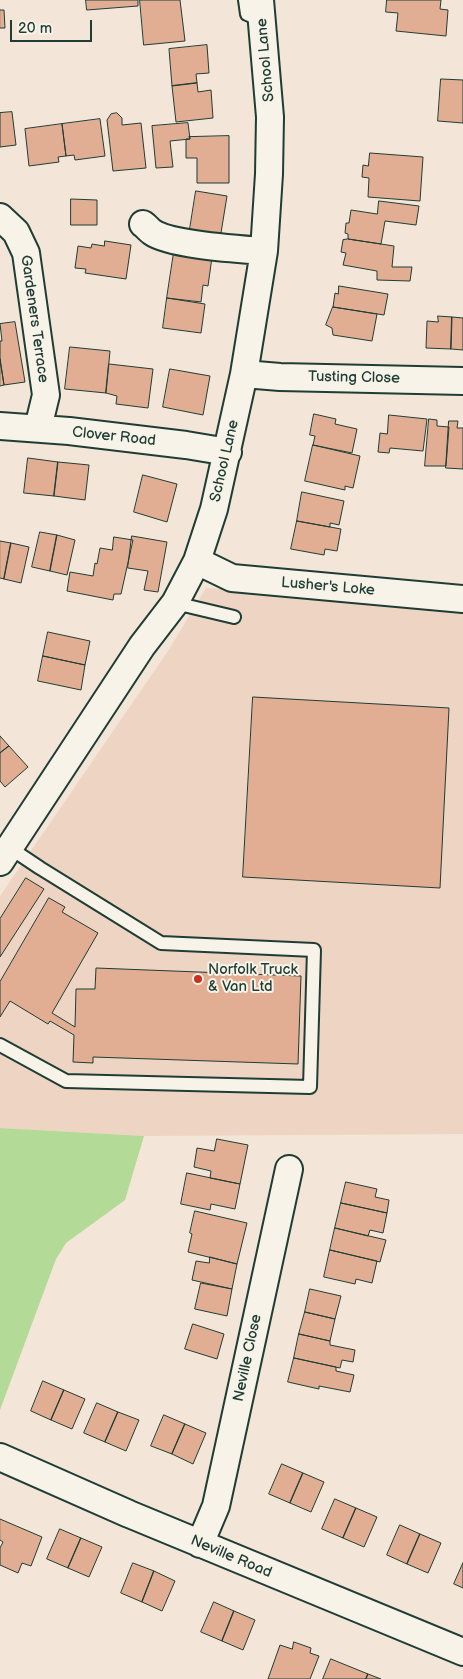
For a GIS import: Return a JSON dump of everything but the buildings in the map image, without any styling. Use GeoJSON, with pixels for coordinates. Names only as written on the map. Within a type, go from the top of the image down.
{"type":"FeatureCollection","features":[{"type":"Feature","properties":{"kind":"street","name":"School Lane"},"geometry":{"type":"LineString","coordinates":[[5,855],[142,646],[175,603],[198,561],[228,452],[244,374],[264,251],[270,174],[270,117],[262,11]]}},
{"type":"Feature","properties":{"kind":"street","name":"Gardeners Terrace"},"geometry":{"type":"LineString","coordinates":[[0,217],[16,232],[26,253],[46,394],[38,428]]}},
{"type":"Feature","properties":{"kind":"street"},"geometry":{"type":"LineString","coordinates":[[143,224],[153,233],[172,239],[229,249],[264,251]]}},
{"type":"Feature","properties":{"kind":"street","name":"Tusting Close"},"geometry":{"type":"LineString","coordinates":[[244,374],[463,381]]}},
{"type":"Feature","properties":{"kind":"street","name":"Clover Road"},"geometry":{"type":"LineString","coordinates":[[0,426],[38,428],[186,445],[228,452]]}},
{"type":"Feature","properties":{"kind":"street","name":"Lusher's Loke"},"geometry":{"type":"LineString","coordinates":[[198,561],[232,578],[463,599]]}},
{"type":"Feature","properties":{"kind":"street","name":"Neville Close"},"geometry":{"type":"LineString","coordinates":[[200,1544],[216,1506],[289,1170]]}},
{"type":"Feature","properties":{"kind":"street","name":"Neville Road"},"geometry":{"type":"LineString","coordinates":[[0,1457],[200,1544],[463,1652]]}},
{"type":"Feature","properties":{"kind":"lane"},"geometry":{"type":"LineString","coordinates":[[246,0],[247,14],[262,11]]}},
{"type":"Feature","properties":{"kind":"lane"},"geometry":{"type":"LineString","coordinates":[[175,603],[234,616]]}},
{"type":"Feature","properties":{"kind":"lane"},"geometry":{"type":"LineString","coordinates":[[0,1045],[66,1081],[310,1087],[314,950],[161,943],[40,868],[5,855]]}},
{"type":"Feature","properties":{"kind":"shaded area"},"geometry":{"type":"Polygon","coordinates":[[[206,588],[463,608],[463,1134],[144,1136],[0,1128],[0,896],[168,651],[206,588]]]}},
{"type":"Feature","properties":{"kind":"green space"},"geometry":{"type":"Polygon","coordinates":[[[0,1128],[144,1136],[125,1200],[66,1243],[56,1259],[0,1410],[0,1128]]]}},
{"type":"Feature","properties":{"kind":"place","name":"Norfolk Truck & Van Ltd"},"geometry":{"type":"Point","coordinates":[198,979]}}]}
